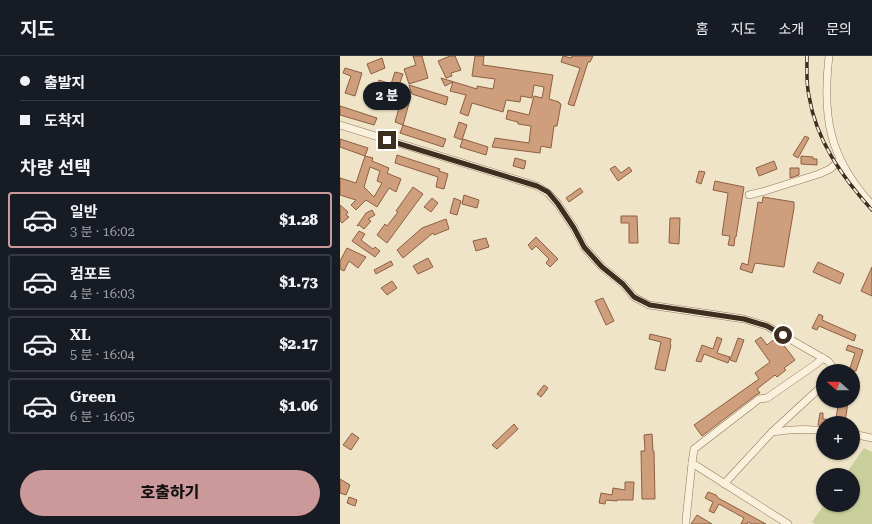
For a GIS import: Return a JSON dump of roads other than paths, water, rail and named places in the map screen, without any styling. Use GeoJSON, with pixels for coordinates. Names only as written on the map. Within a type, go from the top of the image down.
{"type":"FeatureCollection","features":[{"type":"Feature","properties":{"kind":"street"},"geometry":{"type":"LineString","coordinates":[[829,56],[826,94],[827,120],[830,133],[840,160],[853,181],[872,205]]}},
{"type":"Feature","properties":{"kind":"street"},"geometry":{"type":"LineString","coordinates":[[340,125],[537,186],[548,192],[558,204],[574,228],[584,247],[602,267],[623,284],[634,297],[650,305],[744,319],[767,326],[823,358],[830,364]]}},
{"type":"Feature","properties":{"kind":"street"},"geometry":{"type":"LineString","coordinates":[[750,195],[819,174],[840,160]]}},
{"type":"Feature","properties":{"kind":"street"},"geometry":{"type":"LineString","coordinates":[[686,524],[694,449],[759,399],[767,398],[823,358]]}},
{"type":"Feature","properties":{"kind":"street"},"geometry":{"type":"LineString","coordinates":[[724,484],[772,432],[816,391]]}},
{"type":"Feature","properties":{"kind":"street"},"geometry":{"type":"LineString","coordinates":[[772,432],[790,429],[816,430]]}},
{"type":"Feature","properties":{"kind":"street"},"geometry":{"type":"LineString","coordinates":[[860,435],[872,438]]}},
{"type":"Feature","properties":{"kind":"street"},"geometry":{"type":"LineString","coordinates":[[692,463],[779,522],[788,524]]}},
{"type":"Feature","properties":{"kind":"railway"},"geometry":{"type":"LineString","coordinates":[[807,56],[808,91],[812,112],[824,143],[850,184],[872,210]]}}]}
